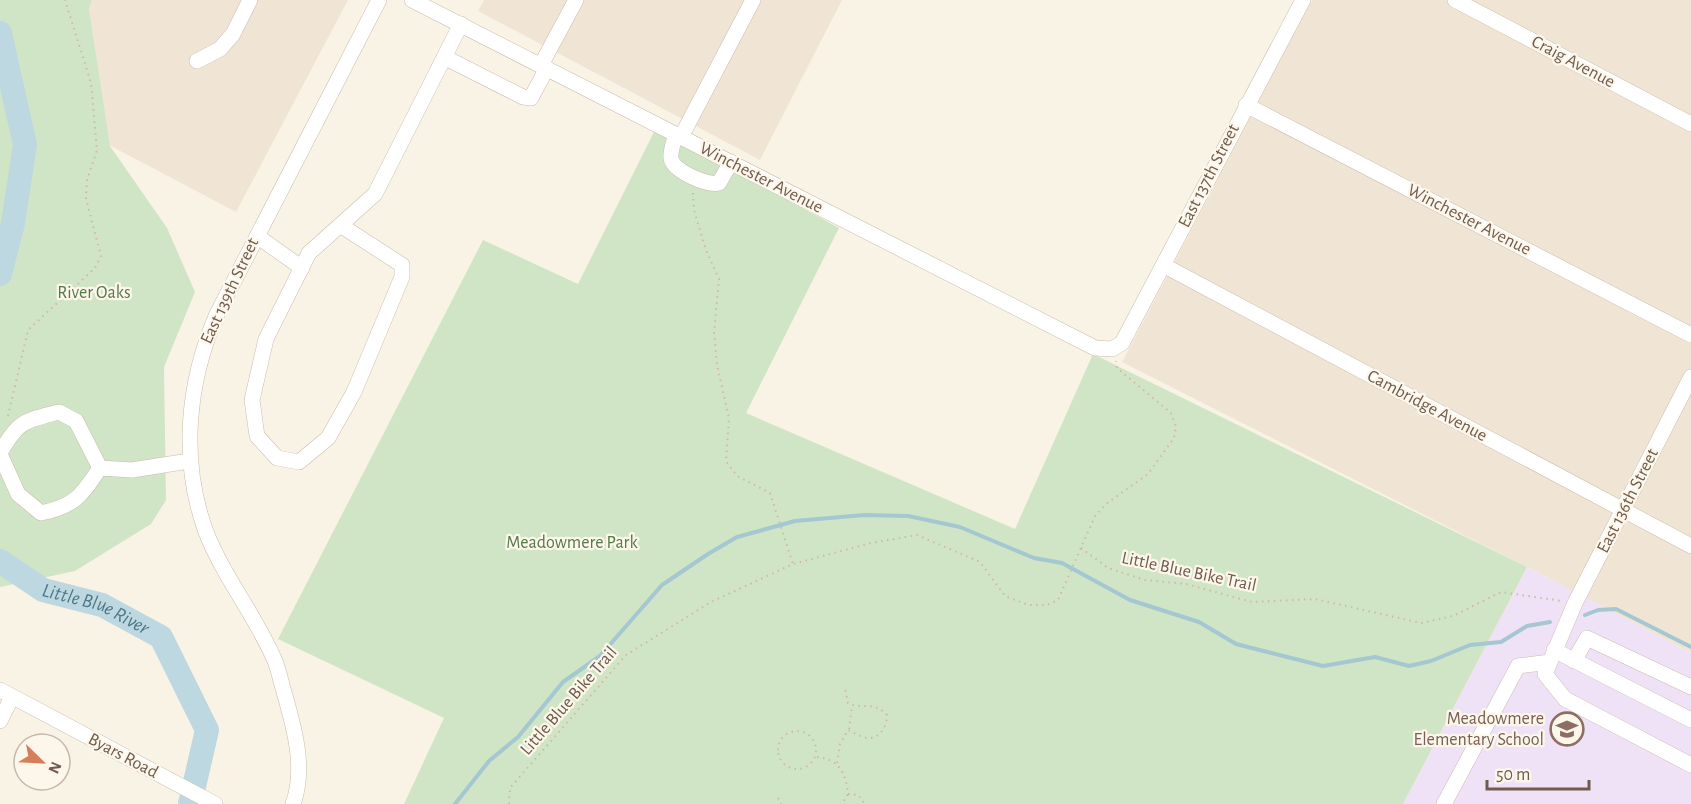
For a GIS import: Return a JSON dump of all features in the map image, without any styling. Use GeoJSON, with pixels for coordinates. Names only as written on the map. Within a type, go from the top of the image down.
{"type":"FeatureCollection","features":[{"type":"Feature","properties":{"kind":"street"},"geometry":{"type":"LineString","coordinates":[[197,61],[220,49],[232,34],[250,0]]}},
{"type":"Feature","properties":{"kind":"street","name":"East 139th Street"},"geometry":{"type":"LineString","coordinates":[[293,804],[298,771],[297,741],[276,662],[220,564],[206,531],[189,461],[190,414],[203,345],[217,314],[379,0]]}},
{"type":"Feature","properties":{"kind":"street","name":"Winchester Avenue"},"geometry":{"type":"LineString","coordinates":[[412,0],[1095,348],[1112,349]]}},
{"type":"Feature","properties":{"kind":"street"},"geometry":{"type":"LineString","coordinates":[[444,57],[524,97],[531,98],[576,0]]}},
{"type":"Feature","properties":{"kind":"street"},"geometry":{"type":"LineString","coordinates":[[731,162],[719,183],[712,184],[691,176],[674,165],[670,157],[678,135],[753,0]]}},
{"type":"Feature","properties":{"kind":"street","name":"East 137th Street"},"geometry":{"type":"LineString","coordinates":[[1112,349],[1122,342],[1303,0]]}},
{"type":"Feature","properties":{"kind":"street","name":"Craig Avenue"},"geometry":{"type":"LineString","coordinates":[[1455,0],[1691,124]]}},
{"type":"Feature","properties":{"kind":"street"},"geometry":{"type":"LineString","coordinates":[[340,225],[402,266],[402,277],[354,392],[328,438],[299,462],[277,458],[257,436],[252,400],[266,339],[309,253],[340,225],[375,194],[461,24]]}},
{"type":"Feature","properties":{"kind":"street","name":"Winchester Avenue"},"geometry":{"type":"LineString","coordinates":[[1246,105],[1691,335]]}},
{"type":"Feature","properties":{"kind":"street"},"geometry":{"type":"LineString","coordinates":[[256,236],[302,268]]}},
{"type":"Feature","properties":{"kind":"street","name":"Cambridge Avenue"},"geometry":{"type":"LineString","coordinates":[[1163,265],[1691,546]]}},
{"type":"Feature","properties":{"kind":"street","name":"East 136th Street"},"geometry":{"type":"LineString","coordinates":[[1552,656],[1575,603],[1691,376]]}},
{"type":"Feature","properties":{"kind":"street"},"geometry":{"type":"LineString","coordinates":[[59,412],[76,421],[100,468],[83,494],[62,509],[41,513],[18,494],[0,454],[13,432],[24,421],[59,412]]}},
{"type":"Feature","properties":{"kind":"street"},"geometry":{"type":"LineString","coordinates":[[100,468],[132,470],[189,461]]}},
{"type":"Feature","properties":{"kind":"street"},"geometry":{"type":"LineString","coordinates":[[1574,661],[1587,638],[1691,687]]}},
{"type":"Feature","properties":{"kind":"street"},"geometry":{"type":"LineString","coordinates":[[1552,656],[1545,674],[1565,699],[1691,765]]}},
{"type":"Feature","properties":{"kind":"street"},"geometry":{"type":"LineString","coordinates":[[1444,804],[1518,666],[1552,656],[1574,661],[1691,720]]}},
{"type":"Feature","properties":{"kind":"street"},"geometry":{"type":"LineString","coordinates":[[0,721],[6,693]]}},
{"type":"Feature","properties":{"kind":"street","name":"Byars Road"},"geometry":{"type":"LineString","coordinates":[[6,693],[215,804]]}},
{"type":"Feature","properties":{"kind":"path"},"geometry":{"type":"LineString","coordinates":[[8,420],[28,330],[95,268],[101,256],[86,199],[87,180],[97,150],[91,83],[64,0]]}},
{"type":"Feature","properties":{"kind":"path"},"geometry":{"type":"LineString","coordinates":[[691,176],[694,210],[706,250],[719,279],[714,332],[717,365],[729,418],[726,461],[737,476],[770,494],[794,564]]}},
{"type":"Feature","properties":{"kind":"path","name":"Little Blue Bike Trail"},"geometry":{"type":"LineString","coordinates":[[509,804],[510,788],[626,655],[711,602],[794,564],[871,543],[917,535],[980,562],[1005,596],[1028,605],[1047,605],[1058,600],[1095,516],[1106,504],[1148,474],[1174,438],[1176,426],[1171,413],[1117,368],[1112,349]]}},
{"type":"Feature","properties":{"kind":"path","name":"Little Blue Bike Trail"},"geometry":{"type":"LineString","coordinates":[[1081,548],[1108,568],[1145,580],[1186,584],[1252,602],[1315,599],[1421,623],[1453,616],[1501,592],[1575,603]]}},
{"type":"Feature","properties":{"kind":"path"},"geometry":{"type":"LineString","coordinates":[[845,688],[848,703],[852,706]]}},
{"type":"Feature","properties":{"kind":"path"},"geometry":{"type":"LineString","coordinates":[[848,730],[867,738],[883,731],[886,722],[886,715],[876,707],[862,704],[852,706]]}},
{"type":"Feature","properties":{"kind":"path"},"geometry":{"type":"LineString","coordinates":[[837,763],[840,744],[848,730],[852,706]]}},
{"type":"Feature","properties":{"kind":"path"},"geometry":{"type":"LineString","coordinates":[[792,731],[804,732],[813,740],[816,756],[804,768],[790,768],[780,759],[779,744],[786,734],[792,731]]}},
{"type":"Feature","properties":{"kind":"path"},"geometry":{"type":"LineString","coordinates":[[816,756],[837,763],[844,773],[848,794],[842,804]]}},
{"type":"Feature","properties":{"kind":"path"},"geometry":{"type":"LineString","coordinates":[[848,794],[858,795],[865,804]]}},
{"type":"Feature","properties":{"kind":"path"},"geometry":{"type":"LineString","coordinates":[[778,798],[781,804]]}},
{"type":"Feature","properties":{"kind":"shaded area"},"geometry":{"type":"Polygon","coordinates":[[[92,0],[348,0],[236,212],[109,145],[89,9],[92,0]]]}},
{"type":"Feature","properties":{"kind":"shaded area"},"geometry":{"type":"Polygon","coordinates":[[[484,0],[842,0],[760,160],[478,11],[484,0]]]}},
{"type":"Feature","properties":{"kind":"shaded area"},"geometry":{"type":"Polygon","coordinates":[[[1312,0],[1691,0],[1691,653],[1527,567],[1122,362],[1312,0]]]}},
{"type":"Feature","properties":{"kind":"shaded area","name":"Meadowmere Elementary School"},"geometry":{"type":"Polygon","coordinates":[[[1527,567],[1691,653],[1691,804],[1403,804],[1527,567]]]}},
{"type":"Feature","properties":{"kind":"green space","name":"River Oaks"},"geometry":{"type":"Polygon","coordinates":[[[0,0],[92,0],[89,9],[110,146],[167,228],[195,292],[164,367],[166,500],[151,524],[75,571],[0,587],[0,0]]]}},
{"type":"Feature","properties":{"kind":"green space","name":"Meadowmere Park"},"geometry":{"type":"Polygon","coordinates":[[[656,128],[839,228],[746,413],[1015,529],[1093,354],[1527,567],[1403,804],[404,804],[444,718],[278,639],[483,240],[578,284],[656,128]]]}},
{"type":"Feature","properties":{"kind":"waterway","name":"Little Blue River"},"geometry":{"type":"LineString","coordinates":[[0,33],[25,145],[13,223],[0,274]]}},
{"type":"Feature","properties":{"kind":"waterway"},"geometry":{"type":"LineString","coordinates":[[455,804],[489,761],[518,737],[563,682],[600,656],[662,585],[737,537],[795,521],[864,515],[908,516],[960,527],[1034,558],[1062,563],[1130,600],[1199,622],[1236,644],[1323,666],[1375,657],[1409,666],[1431,661],[1470,645],[1501,642],[1527,626],[1550,622]]}},
{"type":"Feature","properties":{"kind":"waterway","name":"Little Blue River"},"geometry":{"type":"LineString","coordinates":[[0,561],[43,590],[102,605],[161,637],[207,730],[190,804]]}},
{"type":"Feature","properties":{"kind":"waterway"},"geometry":{"type":"LineString","coordinates":[[1585,615],[1598,610],[1616,609],[1691,647]]}},
{"type":"Feature","properties":{"kind":"place","name":"Meadowmere Elementary School"},"geometry":{"type":"Point","coordinates":[1567,729]}}]}
